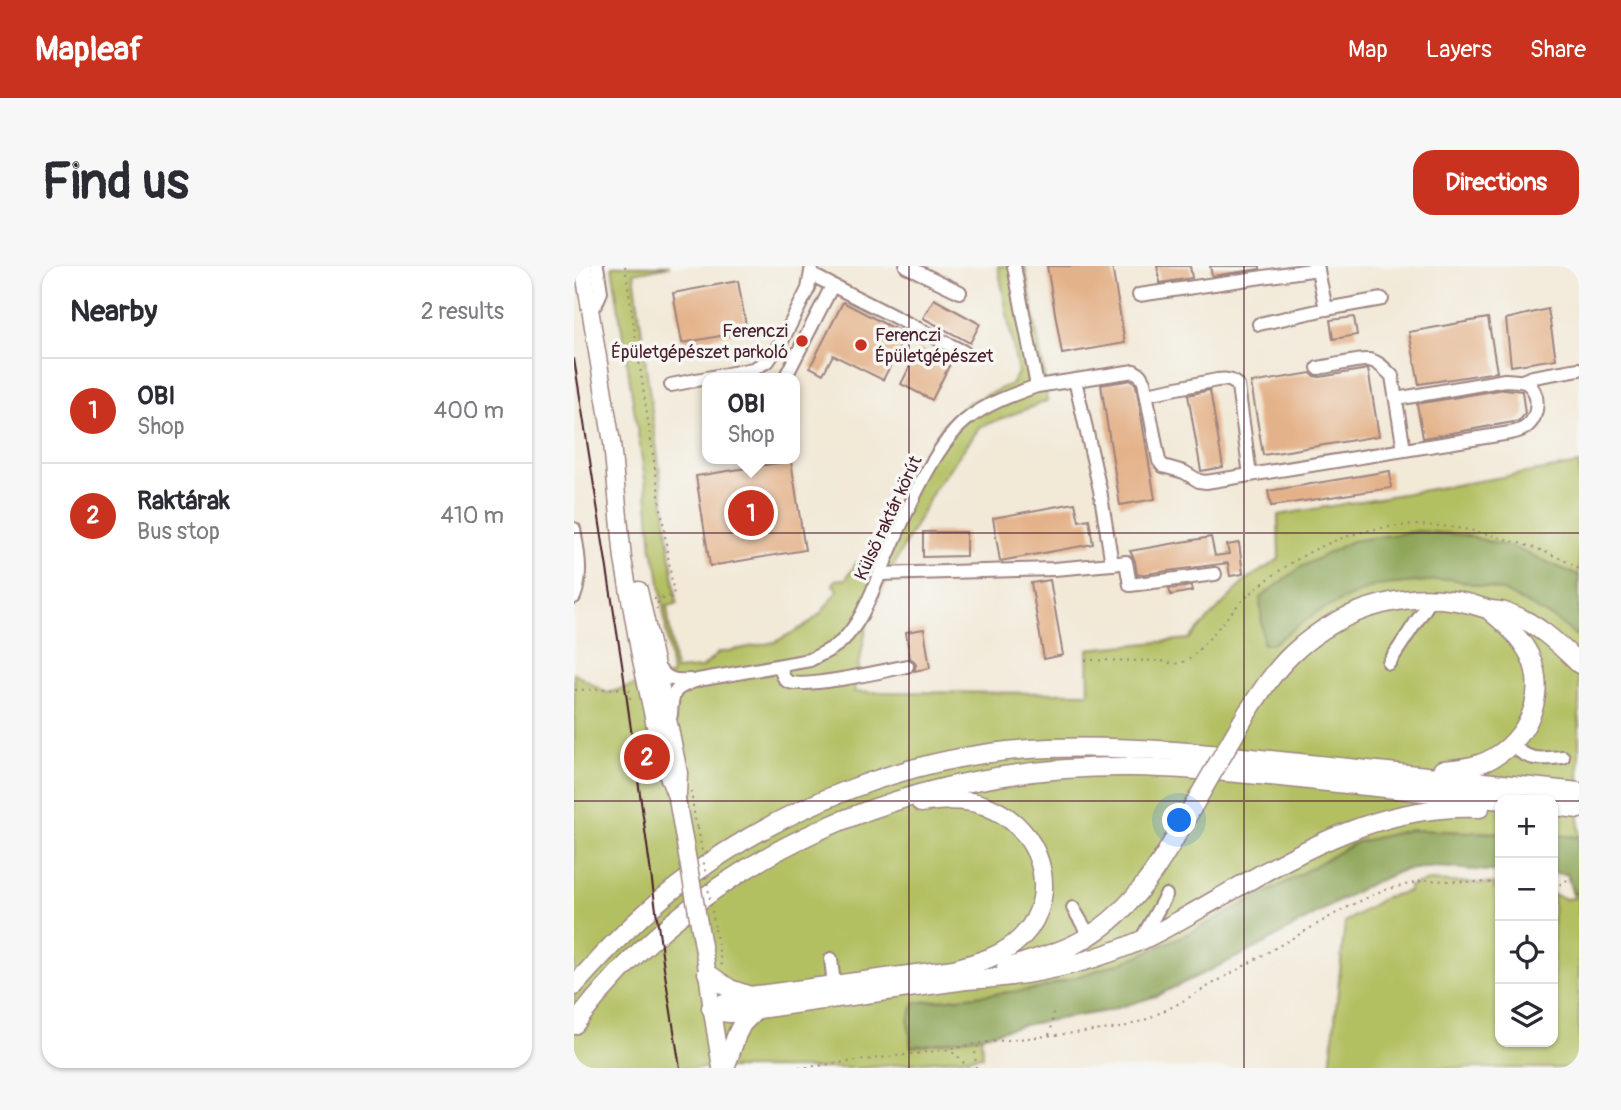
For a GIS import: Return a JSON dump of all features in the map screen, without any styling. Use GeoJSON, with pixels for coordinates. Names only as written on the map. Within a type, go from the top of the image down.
{"type":"FeatureCollection","features":[{"type":"Feature","properties":{"kind":"highway"},"geometry":{"type":"LineString","coordinates":[[706,968],[730,989],[754,1002],[960,975],[1023,963],[1075,944],[1120,913],[1147,883],[1247,713],[1277,670],[1306,641],[1322,630],[1370,607],[1394,601],[1432,598],[1463,601],[1489,610],[1505,612],[1551,639],[1579,664]]}},
{"type":"Feature","properties":{"kind":"highway"},"geometry":{"type":"LineString","coordinates":[[1391,772],[1443,770],[1480,764],[1500,754],[1529,721],[1534,705],[1536,676],[1533,664],[1516,634],[1489,610]]}},
{"type":"Feature","properties":{"kind":"highway"},"geometry":{"type":"LineString","coordinates":[[574,986],[643,914],[674,888],[731,849],[780,820],[848,790],[937,763],[1009,751],[1047,748],[1171,750],[1579,792]]}},
{"type":"Feature","properties":{"kind":"highway"},"geometry":{"type":"LineString","coordinates":[[574,1025],[604,989],[671,923],[712,891],[766,856],[817,830],[859,813],[963,783],[1063,770],[1128,767],[1250,774],[1495,799]]}},
{"type":"Feature","properties":{"kind":"highway"},"geometry":{"type":"LineString","coordinates":[[859,813],[936,801],[968,802],[995,809],[1027,834],[1042,867],[1043,891],[1030,928],[1014,944],[978,962],[960,975]]}},
{"type":"Feature","properties":{"kind":"highway"},"geometry":{"type":"LineString","coordinates":[[1558,807],[1579,809]]}},
{"type":"Feature","properties":{"kind":"highway"},"geometry":{"type":"LineString","coordinates":[[711,1010],[730,1013],[754,1002],[834,985],[960,975],[1003,978],[1054,969],[1107,954],[1141,940],[1283,861],[1347,831],[1374,822],[1445,809],[1495,808]]}},
{"type":"Feature","properties":{"kind":"highway"},"geometry":{"type":"LineString","coordinates":[[723,1068],[754,1002]]}},
{"type":"Feature","properties":{"kind":"main road"},"geometry":{"type":"LineString","coordinates":[[583,266],[612,443],[623,559],[657,736],[677,799],[723,1068]]}},
{"type":"Feature","properties":{"kind":"main road"},"geometry":{"type":"LineString","coordinates":[[590,266],[609,377],[636,577],[678,773],[677,799]]}},
{"type":"Feature","properties":{"kind":"street"},"geometry":{"type":"LineString","coordinates":[[575,266],[619,522]]}},
{"type":"Feature","properties":{"kind":"street"},"geometry":{"type":"LineString","coordinates":[[596,304],[601,292],[597,266]]}},
{"type":"Feature","properties":{"kind":"street"},"geometry":{"type":"LineString","coordinates":[[906,266],[960,292]]}},
{"type":"Feature","properties":{"kind":"street"},"geometry":{"type":"LineString","coordinates":[[1014,266],[1037,386]]}},
{"type":"Feature","properties":{"kind":"street"},"geometry":{"type":"LineString","coordinates":[[1139,295],[1317,268],[1326,309]]}},
{"type":"Feature","properties":{"kind":"street"},"geometry":{"type":"LineString","coordinates":[[732,373],[753,369],[768,361],[801,305],[812,271],[832,286],[964,352]]}},
{"type":"Feature","properties":{"kind":"street"},"geometry":{"type":"LineString","coordinates":[[788,373],[832,286]]}},
{"type":"Feature","properties":{"kind":"street"},"geometry":{"type":"LineString","coordinates":[[1259,324],[1382,299]]}},
{"type":"Feature","properties":{"kind":"street"},"geometry":{"type":"LineString","coordinates":[[1318,368],[1369,360],[1379,364],[1392,376],[1404,450]]}},
{"type":"Feature","properties":{"kind":"street"},"geometry":{"type":"LineString","coordinates":[[1522,382],[1533,377],[1579,369]]}},
{"type":"Feature","properties":{"kind":"street","name":"Külső raktár körút"},"geometry":{"type":"LineString","coordinates":[[671,733],[672,700],[680,686],[698,680],[810,660],[840,642],[861,617],[916,493],[935,459],[951,436],[978,412],[1004,397],[1037,386],[1134,371],[1144,382],[1146,394]]}},
{"type":"Feature","properties":{"kind":"street"},"geometry":{"type":"LineString","coordinates":[[671,385],[702,379]]}},
{"type":"Feature","properties":{"kind":"street"},"geometry":{"type":"LineString","coordinates":[[1075,380],[1100,490],[1112,564]]}},
{"type":"Feature","properties":{"kind":"street"},"geometry":{"type":"LineString","coordinates":[[1250,475],[1238,386],[1233,381],[1217,380],[1146,394],[1159,461],[1163,466],[1206,482],[1250,475],[1404,450],[1521,430],[1531,422],[1537,406],[1529,384],[1505,380],[1396,399]]}},
{"type":"Feature","properties":{"kind":"street"},"geometry":{"type":"LineString","coordinates":[[574,529],[579,563],[574,597]]}},
{"type":"Feature","properties":{"kind":"street"},"geometry":{"type":"LineString","coordinates":[[880,574],[1054,569],[1126,562],[1130,585],[1215,574]]}},
{"type":"Feature","properties":{"kind":"street"},"geometry":{"type":"LineString","coordinates":[[1389,663],[1432,598]]}},
{"type":"Feature","properties":{"kind":"street","name":"Külső raktár körút"},"geometry":{"type":"LineString","coordinates":[[656,666],[662,674],[674,680],[698,680]]}},
{"type":"Feature","properties":{"kind":"street"},"geometry":{"type":"LineString","coordinates":[[780,666],[786,680],[799,683],[864,676],[907,666]]}},
{"type":"Feature","properties":{"kind":"street"},"geometry":{"type":"LineString","coordinates":[[1511,744],[1520,753],[1535,759],[1563,757]]}},
{"type":"Feature","properties":{"kind":"street"},"geometry":{"type":"LineString","coordinates":[[1141,940],[1166,895]]}},
{"type":"Feature","properties":{"kind":"street"},"geometry":{"type":"LineString","coordinates":[[1073,908],[1089,935]]}},
{"type":"Feature","properties":{"kind":"street"},"geometry":{"type":"LineString","coordinates":[[831,959],[834,985]]}},
{"type":"Feature","properties":{"kind":"path"},"geometry":{"type":"LineString","coordinates":[[625,266],[674,596],[652,599]]}},
{"type":"Feature","properties":{"kind":"path"},"geometry":{"type":"LineString","coordinates":[[1085,660],[1162,661],[1172,664],[1184,662],[1242,601],[1276,574],[1334,540],[1366,530],[1422,525],[1455,527],[1539,549],[1579,569]]}},
{"type":"Feature","properties":{"kind":"path"},"geometry":{"type":"LineString","coordinates":[[574,694],[575,689],[629,688],[630,698],[639,698]]}},
{"type":"Feature","properties":{"kind":"path"},"geometry":{"type":"LineString","coordinates":[[698,828],[715,929]]}},
{"type":"Feature","properties":{"kind":"path"},"geometry":{"type":"LineString","coordinates":[[1558,886],[1566,880],[1579,879]]}},
{"type":"Feature","properties":{"kind":"path"},"geometry":{"type":"LineString","coordinates":[[799,1068],[981,1043],[1121,1028],[1174,1006],[1340,911],[1381,891],[1425,880],[1495,883]]}},
{"type":"Feature","properties":{"kind":"path"},"geometry":{"type":"LineString","coordinates":[[1048,1036],[1052,1026],[1053,1009]]}},
{"type":"Feature","properties":{"kind":"path"},"geometry":{"type":"LineString","coordinates":[[976,1068],[975,1050],[981,1043]]}},
{"type":"Feature","properties":{"kind":"path"},"geometry":{"type":"LineString","coordinates":[[945,1050],[956,1054],[968,1068]]}},
{"type":"Feature","properties":{"kind":"green space"},"geometry":{"type":"Polygon","coordinates":[[[612,266],[670,266],[634,273],[677,604],[667,606],[675,670],[702,668],[718,653],[775,642],[807,625],[821,613],[838,590],[833,585],[835,580],[846,579],[857,562],[861,564],[868,554],[871,555],[920,461],[943,425],[968,403],[1011,384],[1018,373],[998,266],[1025,266],[1047,401],[980,427],[936,487],[868,618],[854,692],[1089,693],[1088,649],[1189,639],[1246,580],[1279,559],[1278,515],[1579,464],[1579,837],[1558,835],[1558,795],[1495,795],[1495,833],[1409,830],[1355,843],[1192,932],[1129,960],[1038,989],[915,1003],[911,1047],[981,1036],[983,1056],[862,1068],[574,1068],[574,673],[607,693],[672,675],[658,569],[652,550],[647,492],[612,266]]]}},
{"type":"Feature","properties":{"kind":"green space"},"geometry":{"type":"Polygon","coordinates":[[[1418,531],[1464,535],[1517,549],[1579,576],[1579,638],[1555,619],[1503,591],[1451,579],[1374,586],[1319,611],[1272,644],[1263,644],[1260,598],[1301,567],[1352,541],[1418,531]]]}},
{"type":"Feature","properties":{"kind":"green space"},"geometry":{"type":"Polygon","coordinates":[[[1409,830],[1495,833],[1495,872],[1437,867],[1403,870],[1364,887],[1258,947],[1156,996],[1107,1011],[911,1047],[908,1021],[915,1003],[1038,989],[1129,960],[1192,932],[1355,843],[1409,830]]]}},
{"type":"Feature","properties":{"kind":"green space"},"geometry":{"type":"Polygon","coordinates":[[[1558,835],[1579,837],[1579,894],[1573,895],[1567,874],[1558,873],[1558,835]]]}},
{"type":"Feature","properties":{"kind":"green space"},"geometry":{"type":"Polygon","coordinates":[[[1429,881],[1495,884],[1495,1047],[1558,1047],[1558,896],[1566,899],[1579,897],[1579,1068],[1330,1068],[1345,922],[1384,898],[1409,891],[1409,886],[1429,881]]]}},
{"type":"Feature","properties":{"kind":"building"},"geometry":{"type":"Polygon","coordinates":[[[1047,266],[1112,266],[1125,343],[1062,354],[1047,266]]]}},
{"type":"Feature","properties":{"kind":"building"},"geometry":{"type":"Polygon","coordinates":[[[1157,266],[1190,266],[1192,278],[1160,283],[1157,266]]]}},
{"type":"Feature","properties":{"kind":"building"},"geometry":{"type":"Polygon","coordinates":[[[1210,266],[1260,266],[1260,269],[1212,276],[1210,266]]]}},
{"type":"Feature","properties":{"kind":"building"},"geometry":{"type":"Polygon","coordinates":[[[738,281],[747,331],[682,343],[673,293],[738,281]]]}},
{"type":"Feature","properties":{"kind":"building"},"geometry":{"type":"Polygon","coordinates":[[[934,299],[980,324],[970,343],[923,318],[934,299]]]}},
{"type":"Feature","properties":{"kind":"building","name":"Ferenczi Épületgépészet"},"geometry":{"type":"Polygon","coordinates":[[[843,302],[906,335],[883,380],[833,355],[823,374],[810,367],[843,302]]]}},
{"type":"Feature","properties":{"kind":"building"},"geometry":{"type":"Polygon","coordinates":[[[1548,309],[1556,359],[1511,366],[1506,319],[1548,309]]]}},
{"type":"Feature","properties":{"kind":"building"},"geometry":{"type":"Polygon","coordinates":[[[1354,317],[1357,335],[1333,339],[1330,320],[1354,317]]]}},
{"type":"Feature","properties":{"kind":"building"},"geometry":{"type":"Polygon","coordinates":[[[1488,318],[1497,372],[1419,384],[1409,332],[1488,318]]]}},
{"type":"Feature","properties":{"kind":"building"},"geometry":{"type":"Polygon","coordinates":[[[919,348],[950,364],[932,400],[901,384],[919,348]]]}},
{"type":"Feature","properties":{"kind":"building"},"geometry":{"type":"Polygon","coordinates":[[[1368,369],[1379,436],[1263,455],[1251,383],[1311,373],[1320,377],[1368,369]]]}},
{"type":"Feature","properties":{"kind":"building"},"geometry":{"type":"Polygon","coordinates":[[[1132,380],[1136,385],[1155,499],[1120,505],[1101,385],[1132,380]]]}},
{"type":"Feature","properties":{"kind":"building"},"geometry":{"type":"Polygon","coordinates":[[[1505,389],[1522,391],[1525,414],[1519,421],[1423,438],[1417,404],[1505,389]]]}},
{"type":"Feature","properties":{"kind":"building"},"geometry":{"type":"Polygon","coordinates":[[[1210,390],[1223,467],[1201,471],[1188,395],[1210,390]]]}},
{"type":"Feature","properties":{"kind":"building"},"geometry":{"type":"Polygon","coordinates":[[[772,464],[791,464],[805,550],[710,566],[696,476],[772,464]]]}},
{"type":"Feature","properties":{"kind":"building"},"geometry":{"type":"Polygon","coordinates":[[[1390,471],[1391,488],[1271,506],[1268,491],[1390,471]]]}},
{"type":"Feature","properties":{"kind":"building"},"geometry":{"type":"Polygon","coordinates":[[[1075,503],[1079,521],[1089,519],[1093,544],[1000,561],[993,518],[1075,503]]]}},
{"type":"Feature","properties":{"kind":"building"},"geometry":{"type":"Polygon","coordinates":[[[923,532],[966,532],[966,556],[923,557],[923,532]]]}},
{"type":"Feature","properties":{"kind":"building"},"geometry":{"type":"Polygon","coordinates":[[[1211,537],[1215,556],[1229,554],[1227,545],[1239,543],[1243,574],[1230,576],[1228,563],[1137,575],[1130,551],[1211,537]]]}},
{"type":"Feature","properties":{"kind":"building"},"geometry":{"type":"Polygon","coordinates":[[[1050,580],[1063,655],[1044,659],[1031,583],[1050,580]]]}},
{"type":"Feature","properties":{"kind":"building"},"geometry":{"type":"Polygon","coordinates":[[[1191,586],[1192,591],[1171,595],[1169,589],[1191,586]]]}},
{"type":"Feature","properties":{"kind":"building"},"geometry":{"type":"Polygon","coordinates":[[[924,629],[930,668],[914,671],[916,665],[910,658],[906,632],[924,629]]]}},
{"type":"Feature","properties":{"kind":"tram line"},"geometry":{"type":"LineString","coordinates":[[574,359],[622,664],[680,1068]]}},
{"type":"Feature","properties":{"kind":"place","name":"Ferenczi Épületgépészet parkoló"},"geometry":{"type":"Point","coordinates":[802,341]}},
{"type":"Feature","properties":{"kind":"place","name":"Ferenczi Épületgépészet"},"geometry":{"type":"Point","coordinates":[861,345]}},
{"type":"Feature","properties":{"kind":"place","name":"OBI"},"geometry":{"type":"Point","coordinates":[751,513]}},
{"type":"Feature","properties":{"kind":"place","name":"Raktárak"},"geometry":{"type":"Point","coordinates":[647,757]}}]}
